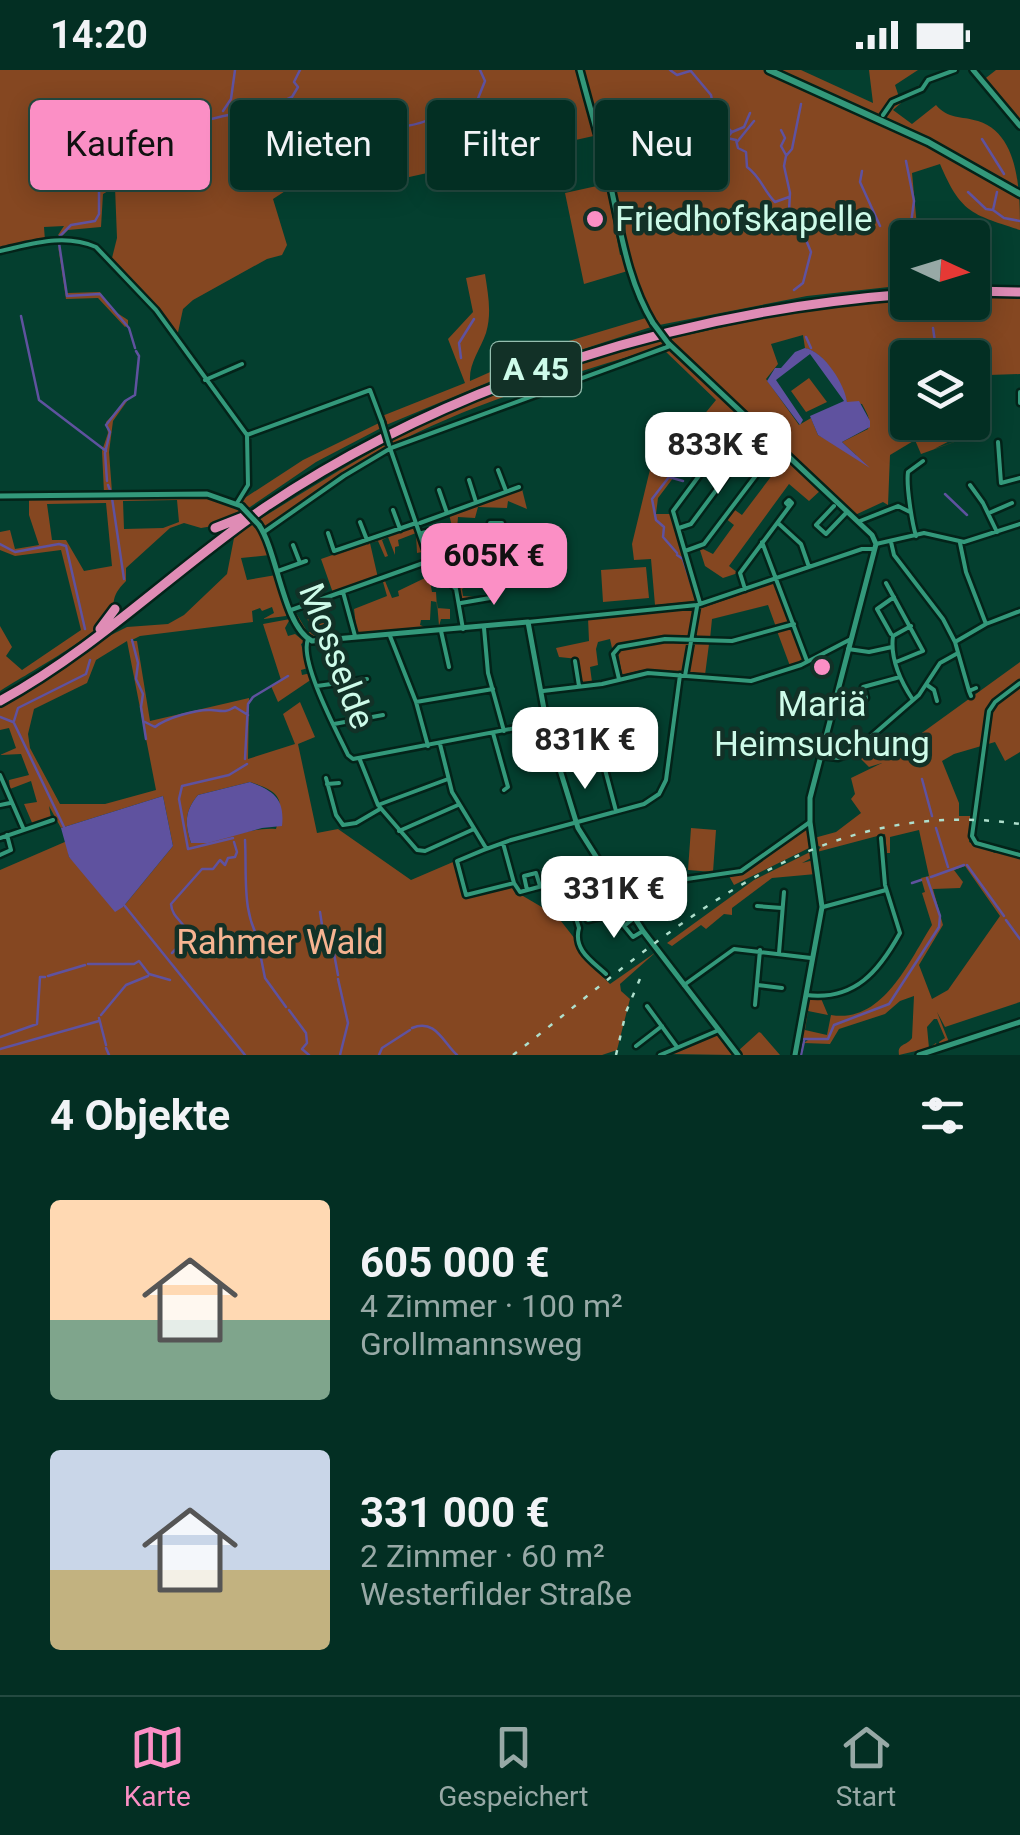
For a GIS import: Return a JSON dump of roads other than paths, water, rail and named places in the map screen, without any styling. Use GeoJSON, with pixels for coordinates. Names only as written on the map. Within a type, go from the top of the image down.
{"type":"FeatureCollection","features":[{"type":"Feature","properties":{"kind":"highway"},"geometry":{"type":"LineString","coordinates":[[990,289],[1020,289]]}},
{"type":"Feature","properties":{"kind":"highway","name":"A 45"},"geometry":{"type":"LineString","coordinates":[[0,698],[100,629],[238,507],[456,399],[610,344],[768,309],[890,293]]}},
{"type":"Feature","properties":{"kind":"highway","name":"A 45"},"geometry":{"type":"LineString","coordinates":[[0,698],[91,643],[235,530],[340,461],[471,399],[609,350],[768,309]]}},
{"type":"Feature","properties":{"kind":"highway"},"geometry":{"type":"LineString","coordinates":[[215,528],[238,507]]}},
{"type":"Feature","properties":{"kind":"highway"},"geometry":{"type":"LineString","coordinates":[[225,548],[235,530]]}},
{"type":"Feature","properties":{"kind":"highway"},"geometry":{"type":"LineString","coordinates":[[100,629],[115,609]]}},
{"type":"Feature","properties":{"kind":"highway"},"geometry":{"type":"LineString","coordinates":[[91,643],[126,626]]}},
{"type":"Feature","properties":{"kind":"main road"},"geometry":{"type":"LineString","coordinates":[[770,70],[928,142],[1020,194]]}},
{"type":"Feature","properties":{"kind":"street"},"geometry":{"type":"LineString","coordinates":[[580,70],[610,184],[620,240],[653,324],[668,345],[860,522],[875,547],[810,798],[822,907],[795,1055]]}},
{"type":"Feature","properties":{"kind":"street"},"geometry":{"type":"LineString","coordinates":[[883,115],[892,102],[922,89],[928,80],[955,70]]}},
{"type":"Feature","properties":{"kind":"street"},"geometry":{"type":"LineString","coordinates":[[973,70],[1020,126]]}},
{"type":"Feature","properties":{"kind":"street"},"geometry":{"type":"LineString","coordinates":[[0,250],[62,239],[87,244],[111,262],[156,310],[248,435],[248,484],[238,507],[188,494],[0,496]]}},
{"type":"Feature","properties":{"kind":"street"},"geometry":{"type":"LineString","coordinates":[[264,532],[390,447],[668,345]]}},
{"type":"Feature","properties":{"kind":"street"},"geometry":{"type":"LineString","coordinates":[[205,380],[242,364]]}},
{"type":"Feature","properties":{"kind":"street"},"geometry":{"type":"LineString","coordinates":[[248,435],[370,390],[428,561],[456,589],[465,629]]}},
{"type":"Feature","properties":{"kind":"street"},"geometry":{"type":"LineString","coordinates":[[1020,392],[1020,403]]}},
{"type":"Feature","properties":{"kind":"street"},"geometry":{"type":"LineString","coordinates":[[514,883],[469,896],[464,893],[456,863],[503,842],[652,800],[664,785],[682,676],[699,605],[672,516],[674,507],[744,416]]}},
{"type":"Feature","properties":{"kind":"street"},"geometry":{"type":"LineString","coordinates":[[683,551],[704,544],[757,474],[722,442]]}},
{"type":"Feature","properties":{"kind":"street"},"geometry":{"type":"LineString","coordinates":[[998,442],[1001,482],[1020,478]]}},
{"type":"Feature","properties":{"kind":"street"},"geometry":{"type":"LineString","coordinates":[[676,529],[691,524],[740,458]]}},
{"type":"Feature","properties":{"kind":"street"},"geometry":{"type":"LineString","coordinates":[[916,536],[907,473],[923,461]]}},
{"type":"Feature","properties":{"kind":"street"},"geometry":{"type":"LineString","coordinates":[[506,491],[499,473],[509,472]]}},
{"type":"Feature","properties":{"kind":"street"},"geometry":{"type":"LineString","coordinates":[[476,502],[470,483],[481,482]]}},
{"type":"Feature","properties":{"kind":"street"},"geometry":{"type":"LineString","coordinates":[[970,486],[997,532]]}},
{"type":"Feature","properties":{"kind":"street"},"geometry":{"type":"LineString","coordinates":[[328,533],[332,552],[518,487]]}},
{"type":"Feature","properties":{"kind":"street"},"geometry":{"type":"LineString","coordinates":[[447,512],[440,493],[451,493]]}},
{"type":"Feature","properties":{"kind":"street"},"geometry":{"type":"LineString","coordinates":[[989,514],[1009,505]]}},
{"type":"Feature","properties":{"kind":"street"},"geometry":{"type":"LineString","coordinates":[[745,589],[740,573],[789,506]]}},
{"type":"Feature","properties":{"kind":"street"},"geometry":{"type":"LineString","coordinates":[[834,506],[816,525],[826,534],[847,512]]}},
{"type":"Feature","properties":{"kind":"street"},"geometry":{"type":"LineString","coordinates":[[860,522],[898,506],[910,512]]}},
{"type":"Feature","properties":{"kind":"street","name":"Mosselde"},"geometry":{"type":"LineString","coordinates":[[238,507],[264,532],[299,632],[308,640],[305,648],[317,686],[348,755],[360,760],[547,722]]}},
{"type":"Feature","properties":{"kind":"street"},"geometry":{"type":"LineString","coordinates":[[393,510],[400,528]]}},
{"type":"Feature","properties":{"kind":"street"},"geometry":{"type":"LineString","coordinates":[[827,513],[837,522]]}},
{"type":"Feature","properties":{"kind":"street"},"geometry":{"type":"LineString","coordinates":[[360,522],[366,540]]}},
{"type":"Feature","properties":{"kind":"street"},"geometry":{"type":"LineString","coordinates":[[777,522],[802,544],[809,567]]}},
{"type":"Feature","properties":{"kind":"street"},"geometry":{"type":"LineString","coordinates":[[460,604],[490,598],[496,523]]}},
{"type":"Feature","properties":{"kind":"street"},"geometry":{"type":"LineString","coordinates":[[308,640],[390,636],[699,605],[862,548],[934,534],[960,542],[1020,524]]}},
{"type":"Feature","properties":{"kind":"street"},"geometry":{"type":"LineString","coordinates":[[291,610],[428,561],[443,534],[434,530],[421,534]]}},
{"type":"Feature","properties":{"kind":"street"},"geometry":{"type":"LineString","coordinates":[[762,542],[808,662]]}},
{"type":"Feature","properties":{"kind":"street"},"geometry":{"type":"LineString","coordinates":[[890,542],[894,555],[939,611],[955,642],[972,692]]}},
{"type":"Feature","properties":{"kind":"street"},"geometry":{"type":"LineString","coordinates":[[960,542],[966,572],[986,624]]}},
{"type":"Feature","properties":{"kind":"street"},"geometry":{"type":"LineString","coordinates":[[438,544],[448,550]]}},
{"type":"Feature","properties":{"kind":"street"},"geometry":{"type":"LineString","coordinates":[[278,571],[303,562],[293,545]]}},
{"type":"Feature","properties":{"kind":"street"},"geometry":{"type":"LineString","coordinates":[[495,550],[531,553]]}},
{"type":"Feature","properties":{"kind":"street"},"geometry":{"type":"LineString","coordinates":[[444,576],[457,563],[457,557]]}},
{"type":"Feature","properties":{"kind":"street"},"geometry":{"type":"LineString","coordinates":[[886,583],[922,650],[896,662]]}},
{"type":"Feature","properties":{"kind":"street"},"geometry":{"type":"LineString","coordinates":[[344,592],[355,639]]}},
{"type":"Feature","properties":{"kind":"street"},"geometry":{"type":"LineString","coordinates":[[894,597],[877,609],[893,636],[900,677],[913,700]]}},
{"type":"Feature","properties":{"kind":"street"},"geometry":{"type":"LineString","coordinates":[[955,642],[1020,611]]}},
{"type":"Feature","properties":{"kind":"street"},"geometry":{"type":"LineString","coordinates":[[526,622],[547,722],[575,822],[643,931],[738,1055]]}},
{"type":"Feature","properties":{"kind":"street"},"geometry":{"type":"LineString","coordinates":[[619,679],[614,654],[617,648],[650,640],[732,641],[794,624]]}},
{"type":"Feature","properties":{"kind":"street"},"geometry":{"type":"LineString","coordinates":[[893,636],[911,626]]}},
{"type":"Feature","properties":{"kind":"street"},"geometry":{"type":"LineString","coordinates":[[484,627],[488,670],[504,731]]}},
{"type":"Feature","properties":{"kind":"street"},"geometry":{"type":"LineString","coordinates":[[441,631],[449,667]]}},
{"type":"Feature","properties":{"kind":"street"},"geometry":{"type":"LineString","coordinates":[[390,636],[416,702],[428,746]]}},
{"type":"Feature","properties":{"kind":"street"},"geometry":{"type":"LineString","coordinates":[[543,692],[642,673],[751,681],[808,662],[851,639]]}},
{"type":"Feature","properties":{"kind":"street"},"geometry":{"type":"LineString","coordinates":[[848,649],[869,652],[892,647]]}},
{"type":"Feature","properties":{"kind":"street"},"geometry":{"type":"LineString","coordinates":[[821,756],[838,758],[850,754],[913,700],[940,664],[958,653]]}},
{"type":"Feature","properties":{"kind":"street"},"geometry":{"type":"LineString","coordinates":[[575,661],[580,686]]}},
{"type":"Feature","properties":{"kind":"street"},"geometry":{"type":"LineString","coordinates":[[866,695],[863,687],[900,677]]}},
{"type":"Feature","properties":{"kind":"street"},"geometry":{"type":"LineString","coordinates":[[317,686],[367,679]]}},
{"type":"Feature","properties":{"kind":"street"},"geometry":{"type":"LineString","coordinates":[[1020,683],[995,702],[990,711],[972,836],[976,843],[1020,855]]}},
{"type":"Feature","properties":{"kind":"street"},"geometry":{"type":"LineString","coordinates":[[926,685],[934,690],[937,702]]}},
{"type":"Feature","properties":{"kind":"street"},"geometry":{"type":"LineString","coordinates":[[416,702],[494,690]]}},
{"type":"Feature","properties":{"kind":"street"},"geometry":{"type":"LineString","coordinates":[[334,724],[382,715]]}},
{"type":"Feature","properties":{"kind":"street"},"geometry":{"type":"LineString","coordinates":[[493,733],[508,787],[504,790]]}},
{"type":"Feature","properties":{"kind":"street"},"geometry":{"type":"LineString","coordinates":[[440,744],[458,805],[486,849]]}},
{"type":"Feature","properties":{"kind":"street"},"geometry":{"type":"LineString","coordinates":[[600,750],[616,811]]}},
{"type":"Feature","properties":{"kind":"street"},"geometry":{"type":"LineString","coordinates":[[360,760],[379,807],[422,851],[474,829]]}},
{"type":"Feature","properties":{"kind":"street"},"geometry":{"type":"LineString","coordinates":[[0,775],[24,830]]}},
{"type":"Feature","properties":{"kind":"street"},"geometry":{"type":"LineString","coordinates":[[340,783],[327,781],[334,810],[343,825],[356,823],[379,807],[448,778]]}},
{"type":"Feature","properties":{"kind":"street"},"geometry":{"type":"LineString","coordinates":[[0,805],[10,802]]}},
{"type":"Feature","properties":{"kind":"street"},"geometry":{"type":"LineString","coordinates":[[400,831],[458,805]]}},
{"type":"Feature","properties":{"kind":"street"},"geometry":{"type":"LineString","coordinates":[[0,838],[53,820]]}},
{"type":"Feature","properties":{"kind":"street"},"geometry":{"type":"LineString","coordinates":[[555,914],[638,886],[741,871],[810,822]]}},
{"type":"Feature","properties":{"kind":"street"},"geometry":{"type":"LineString","coordinates":[[0,855],[11,850],[7,835]]}},
{"type":"Feature","properties":{"kind":"street"},"geometry":{"type":"LineString","coordinates":[[806,995],[825,996],[872,976],[900,933],[886,890],[881,841],[874,845]]}},
{"type":"Feature","properties":{"kind":"street"},"geometry":{"type":"LineString","coordinates":[[503,842],[518,891],[563,881],[582,951],[606,974]]}},
{"type":"Feature","properties":{"kind":"street"},"geometry":{"type":"LineString","coordinates":[[527,890],[524,876],[536,873],[540,886]]}},
{"type":"Feature","properties":{"kind":"street"},"geometry":{"type":"LineString","coordinates":[[548,884],[553,894],[568,890]]}},
{"type":"Feature","properties":{"kind":"street"},"geometry":{"type":"LineString","coordinates":[[822,907],[886,890]]}},
{"type":"Feature","properties":{"kind":"street"},"geometry":{"type":"LineString","coordinates":[[779,953],[784,892]]}},
{"type":"Feature","properties":{"kind":"street"},"geometry":{"type":"LineString","coordinates":[[583,905],[588,920],[601,917],[598,901]]}},
{"type":"Feature","properties":{"kind":"street"},"geometry":{"type":"LineString","coordinates":[[757,906],[783,908]]}},
{"type":"Feature","properties":{"kind":"street"},"geometry":{"type":"LineString","coordinates":[[634,918],[624,924],[632,937],[643,931]]}},
{"type":"Feature","properties":{"kind":"street"},"geometry":{"type":"LineString","coordinates":[[684,985],[730,950],[813,958]]}},
{"type":"Feature","properties":{"kind":"street"},"geometry":{"type":"LineString","coordinates":[[755,1005],[760,950]]}},
{"type":"Feature","properties":{"kind":"street"},"geometry":{"type":"LineString","coordinates":[[757,985],[782,988]]}},
{"type":"Feature","properties":{"kind":"street"},"geometry":{"type":"LineString","coordinates":[[657,1006],[649,1008],[677,1048]]}},
{"type":"Feature","properties":{"kind":"street"},"geometry":{"type":"LineString","coordinates":[[920,1055],[1020,1022]]}},
{"type":"Feature","properties":{"kind":"street"},"geometry":{"type":"LineString","coordinates":[[636,1046],[662,1026]]}},
{"type":"Feature","properties":{"kind":"street"},"geometry":{"type":"LineString","coordinates":[[660,1055],[719,1030]]}},
{"type":"Feature","properties":{"kind":"street"},"geometry":{"type":"LineString","coordinates":[[951,1045],[952,1055]]}},
{"type":"Feature","properties":{"kind":"waterway"},"geometry":{"type":"LineString","coordinates":[[223,111],[231,99],[235,70]]}},
{"type":"Feature","properties":{"kind":"waterway"},"geometry":{"type":"LineString","coordinates":[[286,100],[298,87],[294,82],[300,70]]}},
{"type":"Feature","properties":{"kind":"waterway"},"geometry":{"type":"LineString","coordinates":[[477,100],[485,81],[480,70]]}},
{"type":"Feature","properties":{"kind":"waterway"},"geometry":{"type":"LineString","coordinates":[[670,70],[677,75],[690,71]]}},
{"type":"Feature","properties":{"kind":"waterway"},"geometry":{"type":"LineString","coordinates":[[690,70],[711,95],[715,116],[732,132],[727,138],[736,140],[738,148],[746,152],[747,167],[775,202],[789,197]]}},
{"type":"Feature","properties":{"kind":"waterway"},"geometry":{"type":"LineString","coordinates":[[801,104],[792,149],[784,166],[789,211],[801,232]]}},
{"type":"Feature","properties":{"kind":"waterway"},"geometry":{"type":"LineString","coordinates":[[732,132],[744,127],[750,113]]}},
{"type":"Feature","properties":{"kind":"waterway"},"geometry":{"type":"LineString","coordinates":[[210,120],[230,116]]}},
{"type":"Feature","properties":{"kind":"waterway"},"geometry":{"type":"LineString","coordinates":[[407,125],[427,120]]}},
{"type":"Feature","properties":{"kind":"waterway"},"geometry":{"type":"LineString","coordinates":[[737,142],[754,121]]}},
{"type":"Feature","properties":{"kind":"waterway"},"geometry":{"type":"LineString","coordinates":[[781,130],[785,138],[781,146],[786,155]]}},
{"type":"Feature","properties":{"kind":"waterway"},"geometry":{"type":"LineString","coordinates":[[982,139],[1004,174]]}},
{"type":"Feature","properties":{"kind":"waterway"},"geometry":{"type":"LineString","coordinates":[[906,161],[914,201],[911,220]]}},
{"type":"Feature","properties":{"kind":"waterway"},"geometry":{"type":"LineString","coordinates":[[862,171],[860,182],[880,226]]}},
{"type":"Feature","properties":{"kind":"waterway"},"geometry":{"type":"LineString","coordinates":[[59,237],[71,225],[95,221],[99,214],[99,190]]}},
{"type":"Feature","properties":{"kind":"waterway"},"geometry":{"type":"LineString","coordinates":[[968,192],[986,209],[993,210]]}},
{"type":"Feature","properties":{"kind":"waterway"},"geometry":{"type":"LineString","coordinates":[[997,192],[993,210],[1004,218],[1020,221]]}},
{"type":"Feature","properties":{"kind":"waterway"},"geometry":{"type":"LineString","coordinates":[[794,290],[803,283],[811,252],[804,235]]}},
{"type":"Feature","properties":{"kind":"waterway"},"geometry":{"type":"LineString","coordinates":[[59,243],[67,296],[100,294],[129,328],[135,348]]}},
{"type":"Feature","properties":{"kind":"waterway"},"geometry":{"type":"LineString","coordinates":[[21,316],[39,400],[106,451]]}},
{"type":"Feature","properties":{"kind":"waterway"},"geometry":{"type":"LineString","coordinates":[[461,358],[459,343],[474,319]]}},
{"type":"Feature","properties":{"kind":"waterway"},"geometry":{"type":"LineString","coordinates":[[933,328],[935,340]]}},
{"type":"Feature","properties":{"kind":"waterway"},"geometry":{"type":"LineString","coordinates":[[806,337],[811,348]]}},
{"type":"Feature","properties":{"kind":"waterway"},"geometry":{"type":"LineString","coordinates":[[107,481],[105,453],[110,432],[106,425],[125,401],[135,395],[139,356],[136,351]]}},
{"type":"Feature","properties":{"kind":"waterway"},"geometry":{"type":"LineString","coordinates":[[677,553],[663,537],[664,527],[656,520],[652,499],[669,477],[683,481]]}},
{"type":"Feature","properties":{"kind":"waterway"},"geometry":{"type":"LineString","coordinates":[[108,485],[110,490]]}},
{"type":"Feature","properties":{"kind":"waterway"},"geometry":{"type":"LineString","coordinates":[[945,494],[967,515]]}},
{"type":"Feature","properties":{"kind":"waterway"},"geometry":{"type":"LineString","coordinates":[[112,498],[124,579]]}},
{"type":"Feature","properties":{"kind":"waterway"},"geometry":{"type":"LineString","coordinates":[[0,544],[15,552],[66,546],[85,629]]}},
{"type":"Feature","properties":{"kind":"waterway"},"geometry":{"type":"LineString","coordinates":[[677,555],[683,559],[697,601]]}},
{"type":"Feature","properties":{"kind":"waterway"},"geometry":{"type":"LineString","coordinates":[[132,640],[138,663],[136,679],[143,694],[146,739]]}},
{"type":"Feature","properties":{"kind":"waterway"},"geometry":{"type":"LineString","coordinates":[[14,721],[18,708],[86,674],[90,660]]}},
{"type":"Feature","properties":{"kind":"waterway"},"geometry":{"type":"LineString","coordinates":[[245,759],[248,704],[288,676]]}},
{"type":"Feature","properties":{"kind":"waterway"},"geometry":{"type":"LineString","coordinates":[[145,722],[155,727],[190,713],[235,707],[248,715]]}},
{"type":"Feature","properties":{"kind":"waterway"},"geometry":{"type":"LineString","coordinates":[[0,717],[13,722]]}},
{"type":"Feature","properties":{"kind":"waterway"},"geometry":{"type":"LineString","coordinates":[[14,723],[64,827]]}},
{"type":"Feature","properties":{"kind":"waterway"},"geometry":{"type":"LineString","coordinates":[[233,838],[188,849],[179,799],[182,786],[229,775],[247,764]]}},
{"type":"Feature","properties":{"kind":"waterway"},"geometry":{"type":"LineString","coordinates":[[922,779],[932,816]]}},
{"type":"Feature","properties":{"kind":"waterway"},"geometry":{"type":"LineString","coordinates":[[936,828],[948,867]]}},
{"type":"Feature","properties":{"kind":"waterway"},"geometry":{"type":"LineString","coordinates":[[245,840],[251,922],[263,946],[265,978],[286,1007]]}},
{"type":"Feature","properties":{"kind":"waterway"},"geometry":{"type":"LineString","coordinates":[[172,953],[189,936],[171,904],[202,869],[213,869],[220,860],[225,865],[228,858],[235,857],[234,842]]}},
{"type":"Feature","properties":{"kind":"waterway"},"geometry":{"type":"LineString","coordinates":[[931,877],[964,865]]}},
{"type":"Feature","properties":{"kind":"waterway"},"geometry":{"type":"LineString","coordinates":[[967,865],[1004,916]]}},
{"type":"Feature","properties":{"kind":"waterway"},"geometry":{"type":"LineString","coordinates":[[804,1039],[828,1039],[834,1025],[889,1004],[939,927],[940,916],[927,878]]}},
{"type":"Feature","properties":{"kind":"waterway"},"geometry":{"type":"LineString","coordinates":[[912,883],[921,880]]}},
{"type":"Feature","properties":{"kind":"waterway"},"geometry":{"type":"LineString","coordinates":[[124,905],[245,1055]]}},
{"type":"Feature","properties":{"kind":"waterway"},"geometry":{"type":"LineString","coordinates":[[320,912],[332,943],[338,975]]}},
{"type":"Feature","properties":{"kind":"waterway"},"geometry":{"type":"LineString","coordinates":[[1006,920],[1020,939]]}},
{"type":"Feature","properties":{"kind":"waterway"},"geometry":{"type":"LineString","coordinates":[[88,964],[139,961],[149,974],[170,980]]}},
{"type":"Feature","properties":{"kind":"waterway"},"geometry":{"type":"LineString","coordinates":[[48,976],[85,965]]}},
{"type":"Feature","properties":{"kind":"waterway"},"geometry":{"type":"LineString","coordinates":[[101,1015],[126,985],[148,976]]}},
{"type":"Feature","properties":{"kind":"waterway"},"geometry":{"type":"LineString","coordinates":[[0,1037],[37,1024],[40,977],[45,977]]}},
{"type":"Feature","properties":{"kind":"waterway"},"geometry":{"type":"LineString","coordinates":[[338,979],[348,1023],[340,1055]]}},
{"type":"Feature","properties":{"kind":"waterway"},"geometry":{"type":"LineString","coordinates":[[289,1010],[306,1033],[307,1043],[302,1049],[309,1055]]}},
{"type":"Feature","properties":{"kind":"waterway"},"geometry":{"type":"LineString","coordinates":[[99,1018],[106,1045]]}},
{"type":"Feature","properties":{"kind":"waterway"},"geometry":{"type":"LineString","coordinates":[[0,1049],[99,1021]]}},
{"type":"Feature","properties":{"kind":"waterway"},"geometry":{"type":"LineString","coordinates":[[412,1028],[433,1029],[457,1055]]}},
{"type":"Feature","properties":{"kind":"waterway"},"geometry":{"type":"LineString","coordinates":[[379,1055],[382,1048],[410,1030]]}},
{"type":"Feature","properties":{"kind":"waterway"},"geometry":{"type":"LineString","coordinates":[[801,1055],[804,1041]]}},
{"type":"Feature","properties":{"kind":"waterway"},"geometry":{"type":"LineString","coordinates":[[106,1048],[109,1055]]}},
{"type":"Feature","properties":{"kind":"railway"},"geometry":{"type":"LineString","coordinates":[[513,1055],[685,921],[745,883],[807,852],[873,830],[943,820],[1020,824]]}},
{"type":"Feature","properties":{"kind":"railway"},"geometry":{"type":"LineString","coordinates":[[616,1055],[626,1012],[642,974]]}},
{"type":"Feature","properties":{"kind":"place","name":"Friedhofskapelle"},"geometry":{"type":"Point","coordinates":[595,219]}},
{"type":"Feature","properties":{"kind":"place","name":"Mariä Heimsuchung"},"geometry":{"type":"Point","coordinates":[822,667]}},
{"type":"Feature","properties":{"kind":"park label","name":"Rahmer Wald"},"geometry":{"type":"Point","coordinates":[280,942]}}]}
